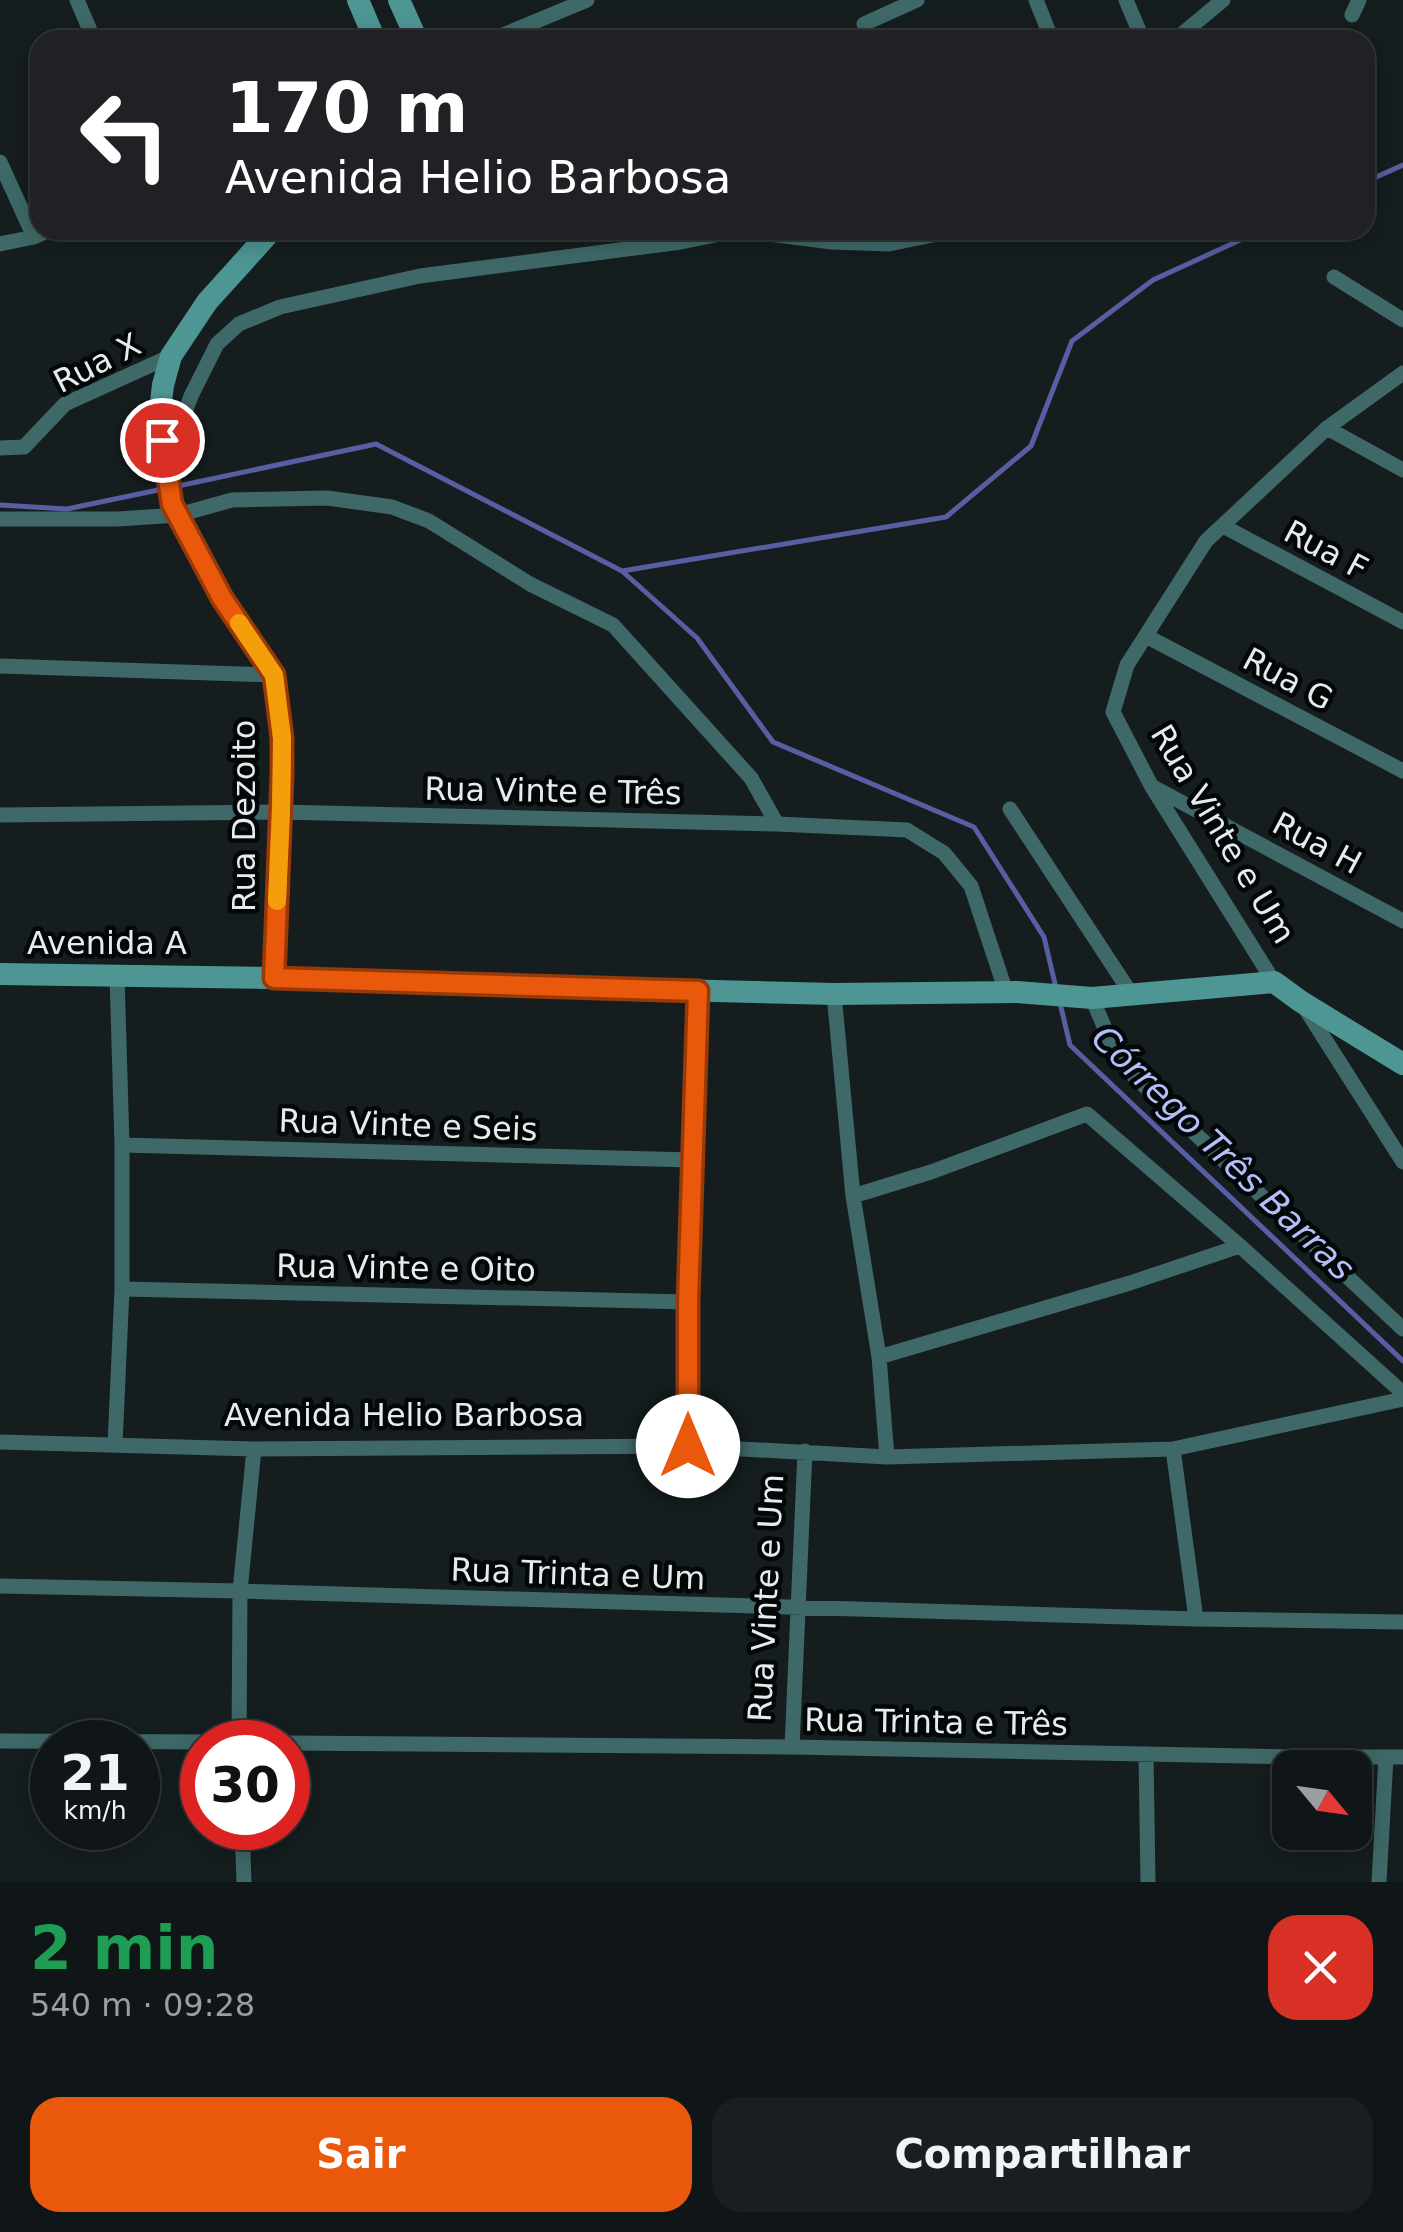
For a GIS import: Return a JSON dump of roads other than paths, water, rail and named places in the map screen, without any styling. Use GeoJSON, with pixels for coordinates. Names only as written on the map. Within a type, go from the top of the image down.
{"type":"FeatureCollection","features":[{"type":"Feature","properties":{"kind":"main road"},"geometry":{"type":"LineString","coordinates":[[358,0],[371,30]]}},
{"type":"Feature","properties":{"kind":"main road"},"geometry":{"type":"LineString","coordinates":[[399,0],[412,30]]}},
{"type":"Feature","properties":{"kind":"main road"},"geometry":{"type":"LineString","coordinates":[[166,462],[159,419],[172,356],[208,302],[263,240]]}},
{"type":"Feature","properties":{"kind":"main road","name":"Rua Dezoito"},"geometry":{"type":"LineString","coordinates":[[166,462],[175,509],[222,598],[274,675],[282,738],[274,978]]}},
{"type":"Feature","properties":{"kind":"main road","name":"Avenida A"},"geometry":{"type":"LineString","coordinates":[[0,974],[274,978]]}},
{"type":"Feature","properties":{"kind":"main road"},"geometry":{"type":"LineString","coordinates":[[274,978],[698,991],[1011,992],[1081,996],[1274,982]]}},
{"type":"Feature","properties":{"kind":"main road","name":"Rua Vinte e Um"},"geometry":{"type":"LineString","coordinates":[[1274,982],[1300,1002]]}},
{"type":"Feature","properties":{"kind":"main road"},"geometry":{"type":"LineString","coordinates":[[1300,1002],[1403,1064]]}},
{"type":"Feature","properties":{"kind":"street"},"geometry":{"type":"LineString","coordinates":[[77,0],[90,30]]}},
{"type":"Feature","properties":{"kind":"street"},"geometry":{"type":"LineString","coordinates":[[515,30],[587,0]]}},
{"type":"Feature","properties":{"kind":"street"},"geometry":{"type":"LineString","coordinates":[[864,24],[917,0]]}},
{"type":"Feature","properties":{"kind":"street"},"geometry":{"type":"LineString","coordinates":[[1036,0],[1048,30]]}},
{"type":"Feature","properties":{"kind":"street"},"geometry":{"type":"LineString","coordinates":[[1126,0],[1139,30]]}},
{"type":"Feature","properties":{"kind":"street"},"geometry":{"type":"LineString","coordinates":[[1187,30],[1223,0]]}},
{"type":"Feature","properties":{"kind":"street"},"geometry":{"type":"LineString","coordinates":[[0,162],[30,228]]}},
{"type":"Feature","properties":{"kind":"street"},"geometry":{"type":"LineString","coordinates":[[0,244],[30,238]]}},
{"type":"Feature","properties":{"kind":"street"},"geometry":{"type":"LineString","coordinates":[[166,462],[191,396],[217,344],[239,324],[280,307],[420,276],[691,240]]}},
{"type":"Feature","properties":{"kind":"street"},"geometry":{"type":"LineString","coordinates":[[816,240],[889,244],[909,240]]}},
{"type":"Feature","properties":{"kind":"street"},"geometry":{"type":"LineString","coordinates":[[1334,277],[1403,320]]}},
{"type":"Feature","properties":{"kind":"street","name":"Rua X"},"geometry":{"type":"LineString","coordinates":[[0,448],[24,446],[66,404],[172,356]]}},
{"type":"Feature","properties":{"kind":"street","name":"Rua Vinte e Um"},"geometry":{"type":"LineString","coordinates":[[1274,982],[1152,786],[1113,712],[1127,665],[1206,540],[1327,428],[1403,373]]}},
{"type":"Feature","properties":{"kind":"street"},"geometry":{"type":"LineString","coordinates":[[1327,428],[1403,470]]}},
{"type":"Feature","properties":{"kind":"street"},"geometry":{"type":"LineString","coordinates":[[0,519],[118,519],[232,500],[327,498],[392,507],[429,521],[530,584],[613,625],[751,778],[778,824]]}},
{"type":"Feature","properties":{"kind":"street","name":"Rua F"},"geometry":{"type":"LineString","coordinates":[[1224,526],[1403,622]]}},
{"type":"Feature","properties":{"kind":"street","name":"Rua G"},"geometry":{"type":"LineString","coordinates":[[1146,636],[1403,771]]}},
{"type":"Feature","properties":{"kind":"street"},"geometry":{"type":"LineString","coordinates":[[0,666],[274,675]]}},
{"type":"Feature","properties":{"kind":"street","name":"Rua H"},"geometry":{"type":"LineString","coordinates":[[1152,786],[1403,920]]}},
{"type":"Feature","properties":{"kind":"street"},"geometry":{"type":"LineString","coordinates":[[1010,809],[1132,995]]}},
{"type":"Feature","properties":{"kind":"street","name":"Rua Vinte e Três"},"geometry":{"type":"LineString","coordinates":[[0,816],[281,812],[907,830],[944,853],[971,886],[1011,992]]}},
{"type":"Feature","properties":{"kind":"street"},"geometry":{"type":"LineString","coordinates":[[115,1445],[122,1289],[116,975]]}},
{"type":"Feature","properties":{"kind":"street"},"geometry":{"type":"LineString","coordinates":[[688,1446],[688,1302],[698,991]]}},
{"type":"Feature","properties":{"kind":"street"},"geometry":{"type":"LineString","coordinates":[[834,994],[854,1196],[879,1357],[887,1457]]}},
{"type":"Feature","properties":{"kind":"street"},"geometry":{"type":"LineString","coordinates":[[1081,996],[1119,1062],[1403,1329]]}},
{"type":"Feature","properties":{"kind":"street","name":"Rua Vinte e Um"},"geometry":{"type":"LineString","coordinates":[[1300,1002],[1403,1162]]}},
{"type":"Feature","properties":{"kind":"street"},"geometry":{"type":"LineString","coordinates":[[854,1196],[1087,1114],[1240,1246],[1403,1396]]}},
{"type":"Feature","properties":{"kind":"street","name":"Rua Vinte e Seis"},"geometry":{"type":"LineString","coordinates":[[122,1145],[692,1160]]}},
{"type":"Feature","properties":{"kind":"street"},"geometry":{"type":"LineString","coordinates":[[879,1357],[1130,1283],[1240,1246]]}},
{"type":"Feature","properties":{"kind":"street","name":"Rua Vinte e Oito"},"geometry":{"type":"LineString","coordinates":[[122,1289],[688,1302]]}},
{"type":"Feature","properties":{"kind":"street","name":"Avenida Helio Barbosa"},"geometry":{"type":"LineString","coordinates":[[0,1442],[254,1449],[688,1446],[887,1457],[1173,1449],[1403,1396]]}},
{"type":"Feature","properties":{"kind":"street"},"geometry":{"type":"LineString","coordinates":[[239,1720],[240,1591],[254,1449]]}},
{"type":"Feature","properties":{"kind":"street"},"geometry":{"type":"LineString","coordinates":[[1173,1449],[1196,1619]]}},
{"type":"Feature","properties":{"kind":"street","name":"Rua Vinte e Um"},"geometry":{"type":"LineString","coordinates":[[792,1747],[805,1451]]}},
{"type":"Feature","properties":{"kind":"street","name":"Rua Trinta e Um"},"geometry":{"type":"LineString","coordinates":[[0,1586],[1403,1622]]}},
{"type":"Feature","properties":{"kind":"street"},"geometry":{"type":"LineString","coordinates":[[0,1740],[180,1742]]}},
{"type":"Feature","properties":{"kind":"street","name":"Rua Trinta e Três"},"geometry":{"type":"LineString","coordinates":[[310,1743],[1395,1757]]}},
{"type":"Feature","properties":{"kind":"street"},"geometry":{"type":"LineString","coordinates":[[1146,1754],[1148,1882]]}},
{"type":"Feature","properties":{"kind":"street"},"geometry":{"type":"LineString","coordinates":[[1379,1882],[1395,1757]]}},
{"type":"Feature","properties":{"kind":"street"},"geometry":{"type":"LineString","coordinates":[[243,1850],[244,1882]]}},
{"type":"Feature","properties":{"kind":"waterway"},"geometry":{"type":"LineString","coordinates":[[1375,178],[1403,165]]}},
{"type":"Feature","properties":{"kind":"waterway"},"geometry":{"type":"LineString","coordinates":[[622,571],[946,517],[1031,446],[1072,341],[1153,280],[1240,240]]}},
{"type":"Feature","properties":{"kind":"waterway","name":"Córrego Três Barras"},"geometry":{"type":"LineString","coordinates":[[178,486],[376,444],[622,571],[697,638],[773,742],[974,827],[1044,937],[1056,988]]}},
{"type":"Feature","properties":{"kind":"waterway"},"geometry":{"type":"LineString","coordinates":[[0,505],[67,509],[163,489]]}},
{"type":"Feature","properties":{"kind":"waterway","name":"Córrego Três Barras"},"geometry":{"type":"LineString","coordinates":[[1060,1003],[1070,1045],[1403,1361]]}}]}
